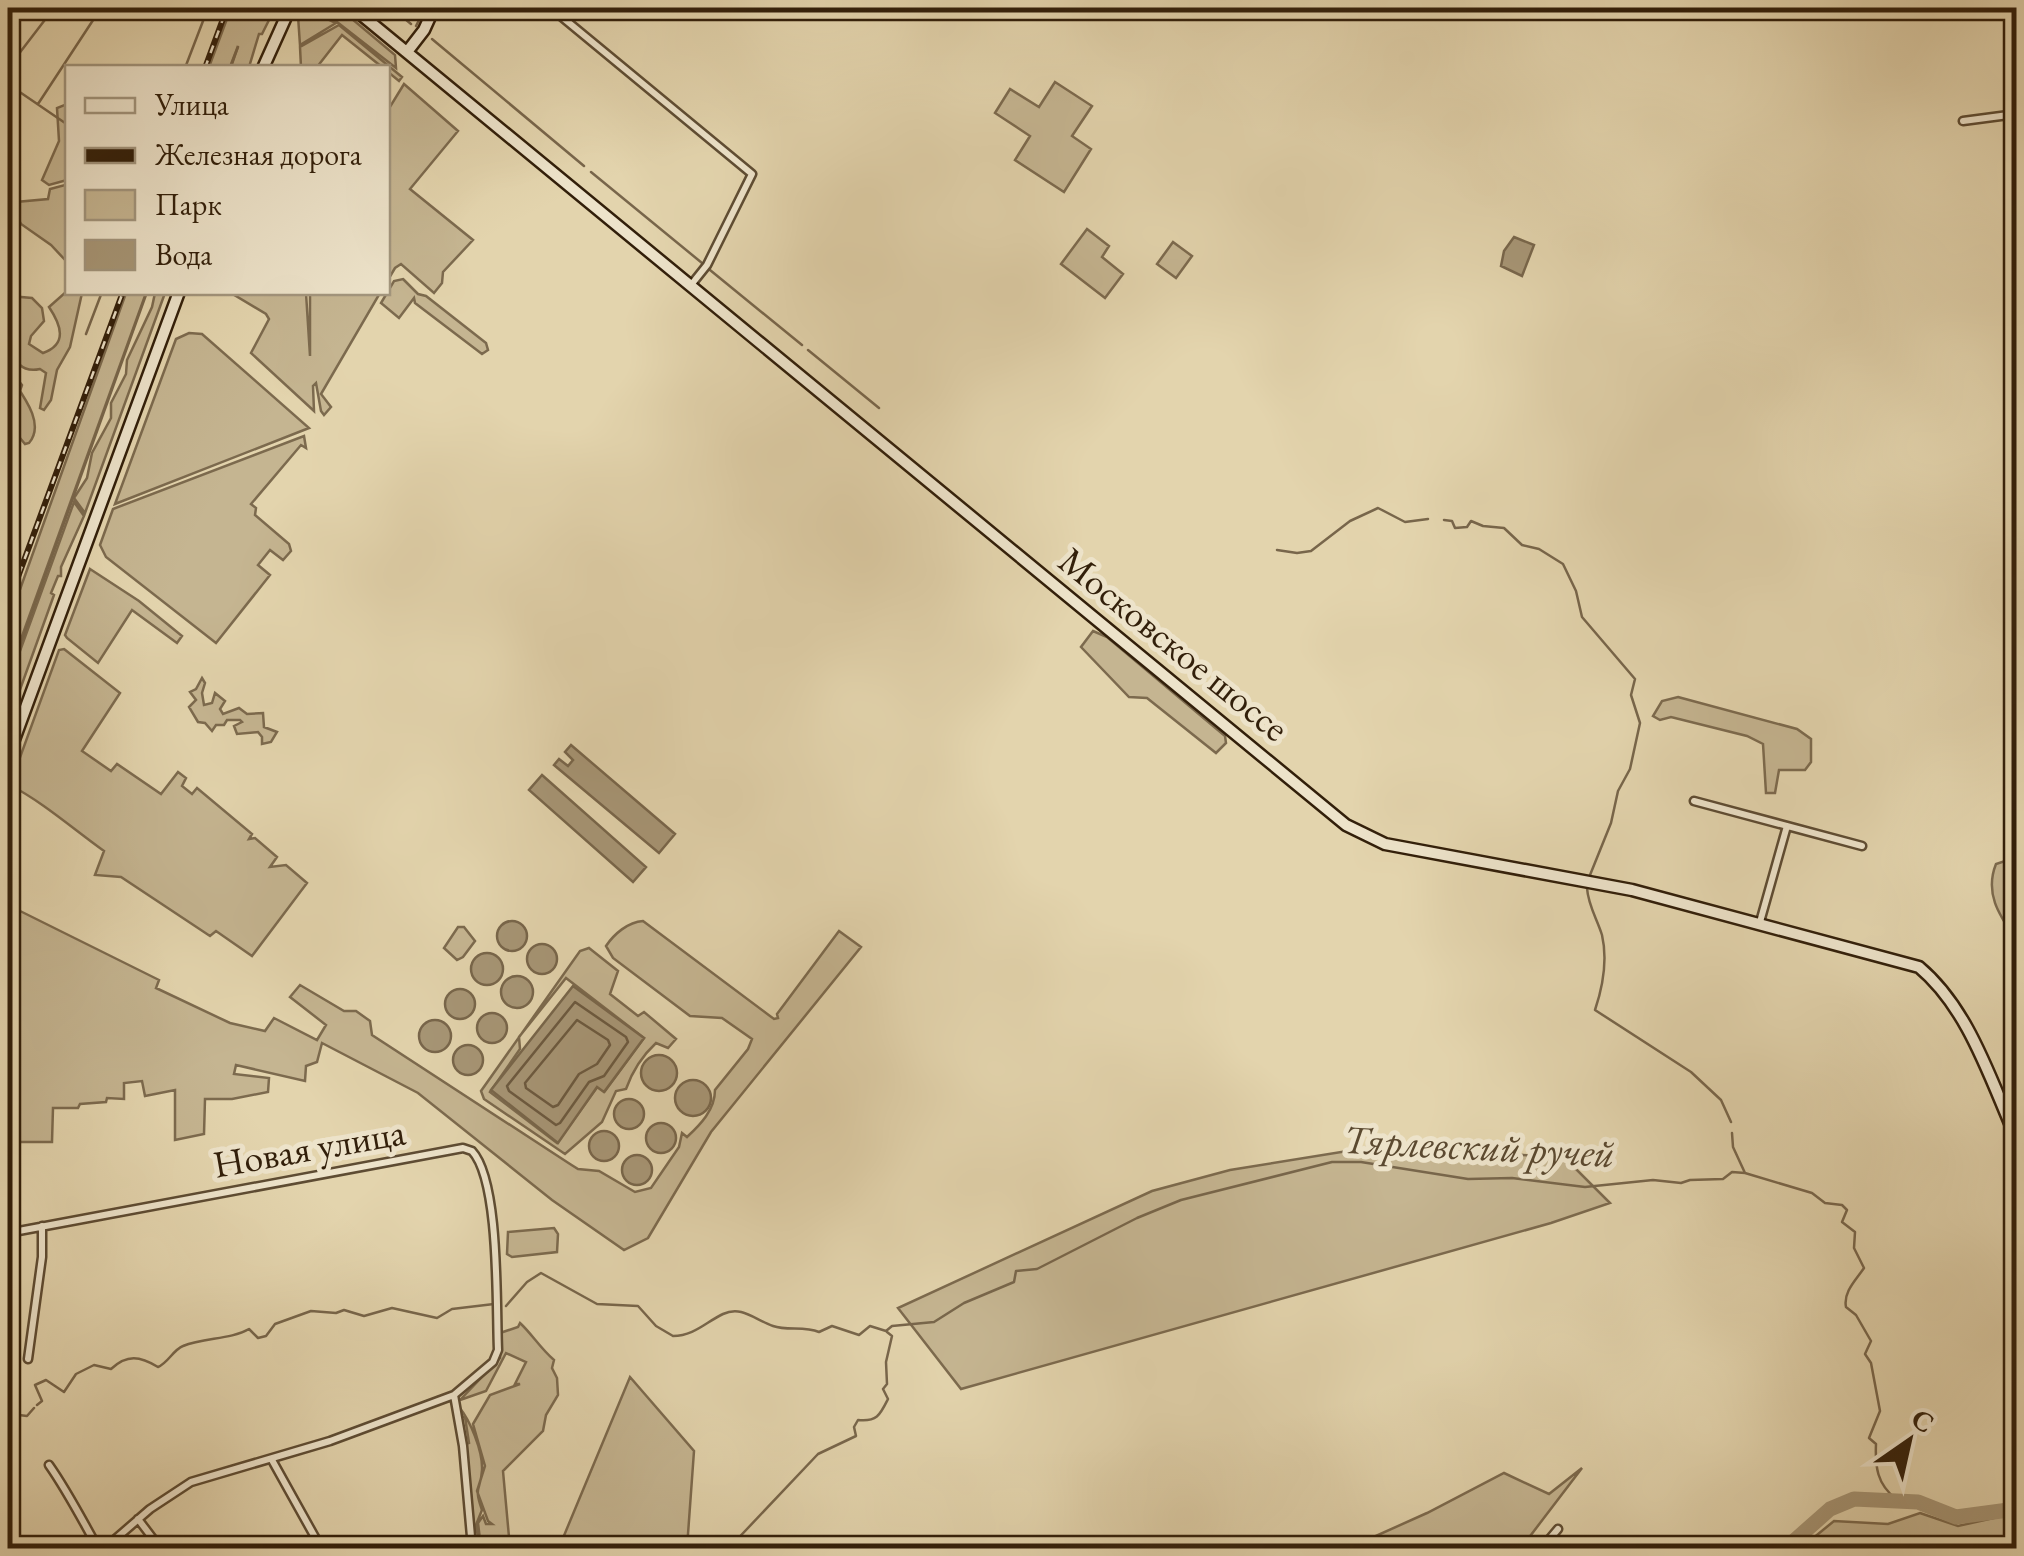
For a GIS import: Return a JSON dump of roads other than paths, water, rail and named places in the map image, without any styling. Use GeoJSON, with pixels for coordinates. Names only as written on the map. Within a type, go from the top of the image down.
{"type":"FeatureCollection","features":[{"type":"Feature","properties":{"kind":"main road"},"geometry":{"type":"LineString","coordinates":[[264,65],[290,8]]}},
{"type":"Feature","properties":{"kind":"main road","name":"Московское шоссе"},"geometry":{"type":"LineString","coordinates":[[353,8],[1359,833],[1405,849],[1596,882],[1900,960],[1928,974],[1954,1006],[2016,1137]]}},
{"type":"Feature","properties":{"kind":"main road"},"geometry":{"type":"LineString","coordinates":[[407,52],[434,8]]}},
{"type":"Feature","properties":{"kind":"main road"},"geometry":{"type":"LineString","coordinates":[[8,756],[178,295]]}},
{"type":"Feature","properties":{"kind":"street"},"geometry":{"type":"LineString","coordinates":[[551,8],[752,174],[707,265],[691,286]]}},
{"type":"Feature","properties":{"kind":"street"},"geometry":{"type":"LineString","coordinates":[[1963,121],[2016,114]]}},
{"type":"Feature","properties":{"kind":"street"},"geometry":{"type":"LineString","coordinates":[[1694,800],[1862,846]]}},
{"type":"Feature","properties":{"kind":"street"},"geometry":{"type":"LineString","coordinates":[[1760,922],[1788,826]]}},
{"type":"Feature","properties":{"kind":"street","name":"Новая улица"},"geometry":{"type":"LineString","coordinates":[[8,1233],[466,1148],[478,1158],[494,1230],[497,1356],[454,1395]]}},
{"type":"Feature","properties":{"kind":"street"},"geometry":{"type":"LineString","coordinates":[[28,1359],[42,1257],[42,1226]]}},
{"type":"Feature","properties":{"kind":"street"},"geometry":{"type":"LineString","coordinates":[[49,1466],[74,1502],[75,1512],[102,1548],[198,1479],[272,1460],[454,1395],[472,1548]]}},
{"type":"Feature","properties":{"kind":"street"},"geometry":{"type":"LineString","coordinates":[[272,1460],[320,1548]]}},
{"type":"Feature","properties":{"kind":"street"},"geometry":{"type":"LineString","coordinates":[[138,1519],[160,1548]]}},
{"type":"Feature","properties":{"kind":"street"},"geometry":{"type":"LineString","coordinates":[[1542,1548],[1558,1530]]}},
{"type":"Feature","properties":{"kind":"water"},"geometry":{"type":"Polygon","coordinates":[[[1514,237],[1534,245],[1522,276],[1501,266],[1504,251],[1514,237]]]}},
{"type":"Feature","properties":{"kind":"water"},"geometry":{"type":"Polygon","coordinates":[[[571,745],[675,834],[659,853],[554,765],[559,759],[568,766],[573,760],[565,752],[571,745]]]}},
{"type":"Feature","properties":{"kind":"water"},"geometry":{"type":"Polygon","coordinates":[[[542,775],[646,867],[633,882],[529,790],[542,775]]]}},
{"type":"Feature","properties":{"kind":"water"},"geometry":{"type":"Polygon","coordinates":[[[512,921],[523,925],[527,936],[523,947],[512,951],[501,947],[497,936],[501,925],[512,921]]]}},
{"type":"Feature","properties":{"kind":"water"},"geometry":{"type":"Polygon","coordinates":[[[542,944],[553,948],[557,959],[553,970],[542,974],[531,970],[527,959],[531,948],[542,944]]]}},
{"type":"Feature","properties":{"kind":"water"},"geometry":{"type":"Polygon","coordinates":[[[487,953],[498,958],[503,969],[498,980],[487,985],[476,980],[471,969],[476,958],[487,953]]]}},
{"type":"Feature","properties":{"kind":"water"},"geometry":{"type":"Polygon","coordinates":[[[517,976],[528,981],[533,992],[528,1003],[517,1008],[506,1003],[501,992],[506,981],[517,976]]]}},
{"type":"Feature","properties":{"kind":"water"},"geometry":{"type":"Polygon","coordinates":[[[573,986],[644,1038],[604,1092],[597,1087],[558,1143],[491,1090],[573,986]]]}},
{"type":"Feature","properties":{"kind":"water"},"geometry":{"type":"Polygon","coordinates":[[[460,989],[471,993],[475,1004],[471,1015],[460,1019],[449,1015],[445,1004],[449,993],[460,989]]]}},
{"type":"Feature","properties":{"kind":"water"},"geometry":{"type":"Polygon","coordinates":[[[492,1013],[506,1022],[507,1028],[498,1042],[492,1043],[478,1034],[477,1028],[486,1014],[492,1013]]]}},
{"type":"Feature","properties":{"kind":"water"},"geometry":{"type":"Polygon","coordinates":[[[435,1020],[446,1025],[451,1036],[446,1047],[435,1052],[424,1047],[419,1036],[424,1025],[435,1020]]]}},
{"type":"Feature","properties":{"kind":"water"},"geometry":{"type":"Polygon","coordinates":[[[468,1045],[479,1049],[483,1060],[479,1071],[468,1075],[457,1071],[453,1060],[457,1049],[468,1045]]]}},
{"type":"Feature","properties":{"kind":"water"},"geometry":{"type":"Polygon","coordinates":[[[659,1055],[672,1060],[677,1073],[672,1086],[659,1091],[646,1086],[641,1073],[646,1060],[659,1055]]]}},
{"type":"Feature","properties":{"kind":"water"},"geometry":{"type":"Polygon","coordinates":[[[693,1080],[706,1085],[711,1098],[706,1111],[693,1116],[680,1111],[675,1098],[680,1085],[693,1080]]]}},
{"type":"Feature","properties":{"kind":"water"},"geometry":{"type":"Polygon","coordinates":[[[629,1099],[640,1103],[644,1114],[640,1125],[629,1129],[618,1125],[614,1114],[618,1103],[629,1099]]]}},
{"type":"Feature","properties":{"kind":"water"},"geometry":{"type":"Polygon","coordinates":[[[661,1123],[672,1127],[676,1138],[672,1149],[661,1153],[650,1149],[646,1138],[650,1127],[661,1123]]]}},
{"type":"Feature","properties":{"kind":"water"},"geometry":{"type":"Polygon","coordinates":[[[604,1131],[618,1140],[619,1146],[610,1160],[604,1161],[590,1152],[589,1146],[598,1132],[604,1131]]]}},
{"type":"Feature","properties":{"kind":"water"},"geometry":{"type":"Polygon","coordinates":[[[637,1155],[648,1159],[652,1170],[648,1181],[637,1185],[626,1181],[622,1170],[626,1159],[637,1155]]]}},
{"type":"Feature","properties":{"kind":"waterway"},"geometry":{"type":"LineString","coordinates":[[8,68],[54,8]]}},
{"type":"Feature","properties":{"kind":"waterway"},"geometry":{"type":"LineString","coordinates":[[38,104],[101,8]]}},
{"type":"Feature","properties":{"kind":"waterway"},"geometry":{"type":"LineString","coordinates":[[186,65],[208,8]]}},
{"type":"Feature","properties":{"kind":"waterway"},"geometry":{"type":"LineString","coordinates":[[392,8],[411,24]]}},
{"type":"Feature","properties":{"kind":"waterway"},"geometry":{"type":"LineString","coordinates":[[416,26],[425,8]]}},
{"type":"Feature","properties":{"kind":"waterway"},"geometry":{"type":"LineString","coordinates":[[432,39],[584,166]]}},
{"type":"Feature","properties":{"kind":"waterway"},"geometry":{"type":"LineString","coordinates":[[231,65],[238,47]]}},
{"type":"Feature","properties":{"kind":"waterway"},"geometry":{"type":"LineString","coordinates":[[8,84],[65,123]]}},
{"type":"Feature","properties":{"kind":"waterway"},"geometry":{"type":"LineString","coordinates":[[591,172],[702,263]]}},
{"type":"Feature","properties":{"kind":"waterway"},"geometry":{"type":"LineString","coordinates":[[710,270],[802,345]]}},
{"type":"Feature","properties":{"kind":"waterway"},"geometry":{"type":"LineString","coordinates":[[86,334],[101,295]]}},
{"type":"Feature","properties":{"kind":"waterway"},"geometry":{"type":"LineString","coordinates":[[8,679],[146,295]]}},
{"type":"Feature","properties":{"kind":"waterway"},"geometry":{"type":"LineString","coordinates":[[808,350],[879,408]]}},
{"type":"Feature","properties":{"kind":"waterway"},"geometry":{"type":"LineString","coordinates":[[8,368],[22,385],[8,425]]}},
{"type":"Feature","properties":{"kind":"waterway"},"geometry":{"type":"LineString","coordinates":[[1277,550],[1311,551],[1350,521],[1378,508],[1405,522],[1428,519]]}},
{"type":"Feature","properties":{"kind":"waterway"},"geometry":{"type":"LineString","coordinates":[[1444,520],[1452,521],[1455,528],[1467,527],[1471,521],[1504,528],[1522,545],[1539,549],[1563,564],[1576,591],[1582,617],[1635,679],[1631,695],[1640,723],[1630,769],[1618,791],[1611,823],[1588,880]]}},
{"type":"Feature","properties":{"kind":"waterway"},"geometry":{"type":"LineString","coordinates":[[1587,888],[1605,954],[1595,1010],[1691,1072],[1721,1100],[1731,1122]]}},
{"type":"Feature","properties":{"kind":"waterway"},"geometry":{"type":"LineString","coordinates":[[1732,1133],[1733,1147],[1745,1173]]}},
{"type":"Feature","properties":{"kind":"waterway","name":"Тярлевский ручей"},"geometry":{"type":"LineString","coordinates":[[506,1306],[527,1282],[541,1273],[597,1304],[638,1306],[656,1326],[673,1336],[687,1334],[736,1311],[778,1327],[819,1332],[832,1326],[859,1335],[870,1326],[886,1331],[892,1326],[934,1322],[964,1303],[1014,1282],[1016,1271],[1037,1269],[1181,1200],[1332,1162],[1361,1162],[1468,1179],[1512,1178],[1585,1187],[1653,1180],[1681,1183],[1745,1173],[1812,1193],[1825,1203],[1842,1205],[1847,1210],[1842,1222],[1855,1232],[1854,1248],[1864,1268],[1848,1291],[1846,1307],[1856,1315],[1871,1341],[1865,1354],[1871,1363],[1880,1411],[1869,1438],[1876,1444],[1881,1481],[1896,1499]]}},
{"type":"Feature","properties":{"kind":"waterway","name":"Тярлевский ручей"},"geometry":{"type":"LineString","coordinates":[[37,1405],[42,1401],[35,1385],[46,1380],[64,1392],[76,1374],[94,1365],[111,1369],[134,1358],[158,1367],[183,1346],[249,1329],[258,1338],[266,1336],[275,1324],[311,1311],[344,1310],[364,1316],[392,1308],[437,1318],[452,1309],[494,1304]]}},
{"type":"Feature","properties":{"kind":"waterway"},"geometry":{"type":"LineString","coordinates":[[729,1548],[818,1454],[856,1436],[854,1427],[858,1420],[870,1420],[880,1413],[888,1399],[883,1389],[887,1384],[886,1362],[892,1336],[887,1332]]}},
{"type":"Feature","properties":{"kind":"waterway"},"geometry":{"type":"LineString","coordinates":[[8,1379],[18,1383]]}},
{"type":"Feature","properties":{"kind":"waterway","name":"Тярлевский ручей"},"geometry":{"type":"LineString","coordinates":[[8,1435],[19,1415],[27,1416],[34,1408]]}},
{"type":"Feature","properties":{"kind":"waterway","name":"Тярлевский ручей"},"geometry":{"type":"LineString","coordinates":[[1786,1548],[1830,1509],[1854,1499],[1918,1502],[1956,1517],[2016,1509]]}},
{"type":"Feature","properties":{"kind":"railway"},"geometry":{"type":"LineString","coordinates":[[206,65],[227,8]]}},
{"type":"Feature","properties":{"kind":"railway"},"geometry":{"type":"LineString","coordinates":[[8,604],[122,295]]}}]}
